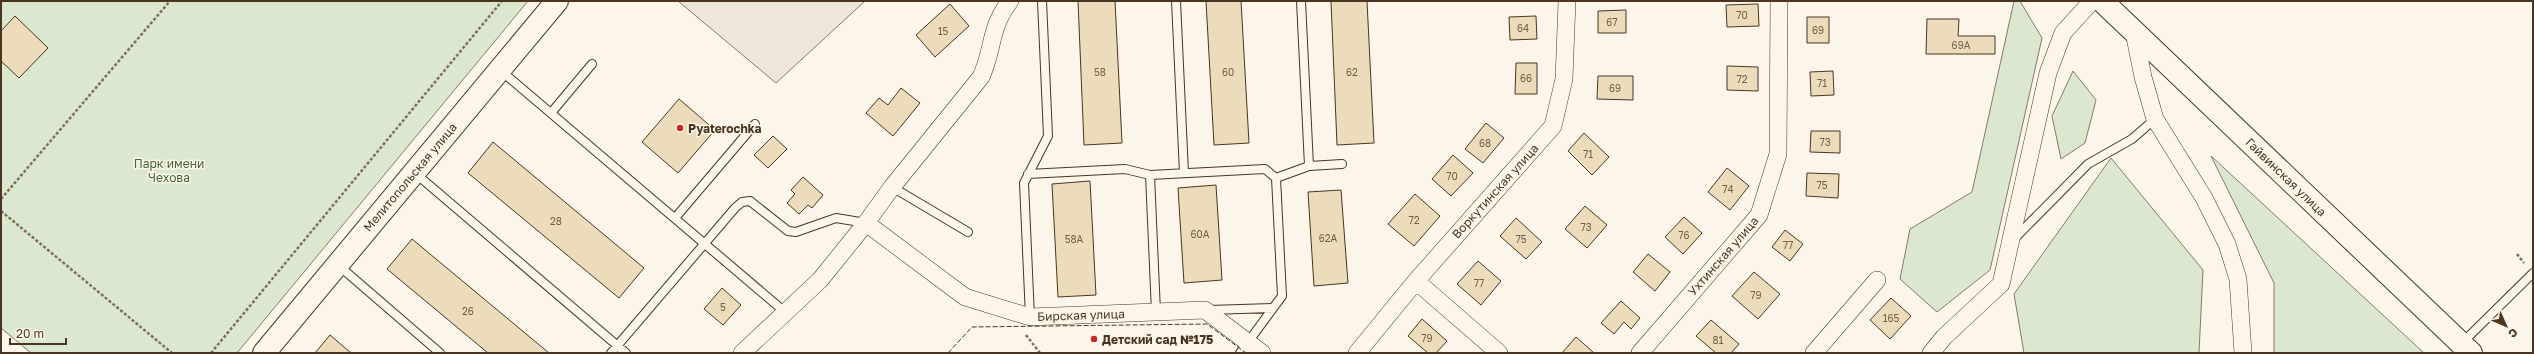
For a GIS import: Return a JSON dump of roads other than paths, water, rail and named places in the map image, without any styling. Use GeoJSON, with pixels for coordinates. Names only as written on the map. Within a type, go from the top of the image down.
{"type":"FeatureCollection","features":[{"type":"Feature","properties":{"kind":"main road","name":"Мелитопольская улица"},"geometry":{"type":"LineString","coordinates":[[264,353],[557,1]]}},
{"type":"Feature","properties":{"kind":"main road","name":"Гайвинская улица"},"geometry":{"type":"LineString","coordinates":[[2102,1],[2466,348]]}},
{"type":"Feature","properties":{"kind":"street"},"geometry":{"type":"LineString","coordinates":[[746,351],[784,312],[820,280],[866,223],[892,187],[981,77],[987,64],[995,25],[1010,1]]}},
{"type":"Feature","properties":{"kind":"street","name":"Воркутинская улица"},"geometry":{"type":"LineString","coordinates":[[1357,353],[1416,281],[1553,126],[1564,79],[1567,1]]}},
{"type":"Feature","properties":{"kind":"street","name":"Ухтинская улица"},"geometry":{"type":"LineString","coordinates":[[1640,353],[1759,215],[1778,154],[1779,1]]}},
{"type":"Feature","properties":{"kind":"street"},"geometry":{"type":"LineString","coordinates":[[1931,353],[1944,338],[2001,284],[2048,73],[2055,51],[2063,33],[2092,1]]}},
{"type":"Feature","properties":{"kind":"street"},"geometry":{"type":"LineString","coordinates":[[2134,32],[2143,77],[2155,119],[2204,198],[2227,244],[2238,279],[2243,353]]}},
{"type":"Feature","properties":{"kind":"street","name":"Бирская улица"},"geometry":{"type":"LineString","coordinates":[[866,223],[965,297],[1030,316],[1204,310]]}},
{"type":"Feature","properties":{"kind":"street"},"geometry":{"type":"LineString","coordinates":[[1814,353],[1877,280]]}},
{"type":"Feature","properties":{"kind":"street"},"geometry":{"type":"LineString","coordinates":[[1416,281],[1499,353]]}},
{"type":"Feature","properties":{"kind":"street"},"geometry":{"type":"LineString","coordinates":[[1204,310],[1244,348],[1262,353]]}},
{"type":"Feature","properties":{"kind":"lane"},"geometry":{"type":"LineString","coordinates":[[1030,316],[1024,183],[1048,136],[1042,1]]}},
{"type":"Feature","properties":{"kind":"lane"},"geometry":{"type":"LineString","coordinates":[[1176,1],[1184,173]]}},
{"type":"Feature","properties":{"kind":"lane"},"geometry":{"type":"LineString","coordinates":[[1301,1],[1309,166]]}},
{"type":"Feature","properties":{"kind":"lane"},"geometry":{"type":"LineString","coordinates":[[551,113],[592,64]]}},
{"type":"Feature","properties":{"kind":"lane"},"geometry":{"type":"LineString","coordinates":[[500,69],[784,312]]}},
{"type":"Feature","properties":{"kind":"lane"},"geometry":{"type":"LineString","coordinates":[[2010,243],[2088,164],[2132,139],[2155,119]]}},
{"type":"Feature","properties":{"kind":"lane"},"geometry":{"type":"LineString","coordinates":[[675,218],[755,124]]}},
{"type":"Feature","properties":{"kind":"lane"},"geometry":{"type":"LineString","coordinates":[[1276,178],[1309,166],[1342,164]]}},
{"type":"Feature","properties":{"kind":"lane"},"geometry":{"type":"LineString","coordinates":[[1028,174],[1125,169],[1150,175],[1265,169],[1276,178],[1282,296],[1244,348]]}},
{"type":"Feature","properties":{"kind":"lane"},"geometry":{"type":"LineString","coordinates":[[414,173],[626,353]]}},
{"type":"Feature","properties":{"kind":"lane"},"geometry":{"type":"LineString","coordinates":[[1150,175],[1156,312]]}},
{"type":"Feature","properties":{"kind":"lane"},"geometry":{"type":"LineString","coordinates":[[892,187],[968,232]]}},
{"type":"Feature","properties":{"kind":"lane"},"geometry":{"type":"LineString","coordinates":[[611,353],[704,243],[742,202],[750,201],[758,206],[788,231],[796,232],[836,218],[866,223]]}},
{"type":"Feature","properties":{"kind":"lane"},"geometry":{"type":"LineString","coordinates":[[337,265],[440,353]]}},
{"type":"Feature","properties":{"kind":"lane"},"geometry":{"type":"LineString","coordinates":[[2466,348],[2533,274]]}},
{"type":"Feature","properties":{"kind":"lane"},"geometry":{"type":"LineString","coordinates":[[1204,310],[1273,308]]}},
{"type":"Feature","properties":{"kind":"place","name":"Pyaterochka"},"geometry":{"type":"Point","coordinates":[680,128]}},
{"type":"Feature","properties":{"kind":"place","name":"Детский сад №175"},"geometry":{"type":"Point","coordinates":[1094,339]}},
{"type":"Feature","properties":{"kind":"park label","name":"Парк имени Чехова"},"geometry":{"type":"Point","coordinates":[169,170]}}]}
